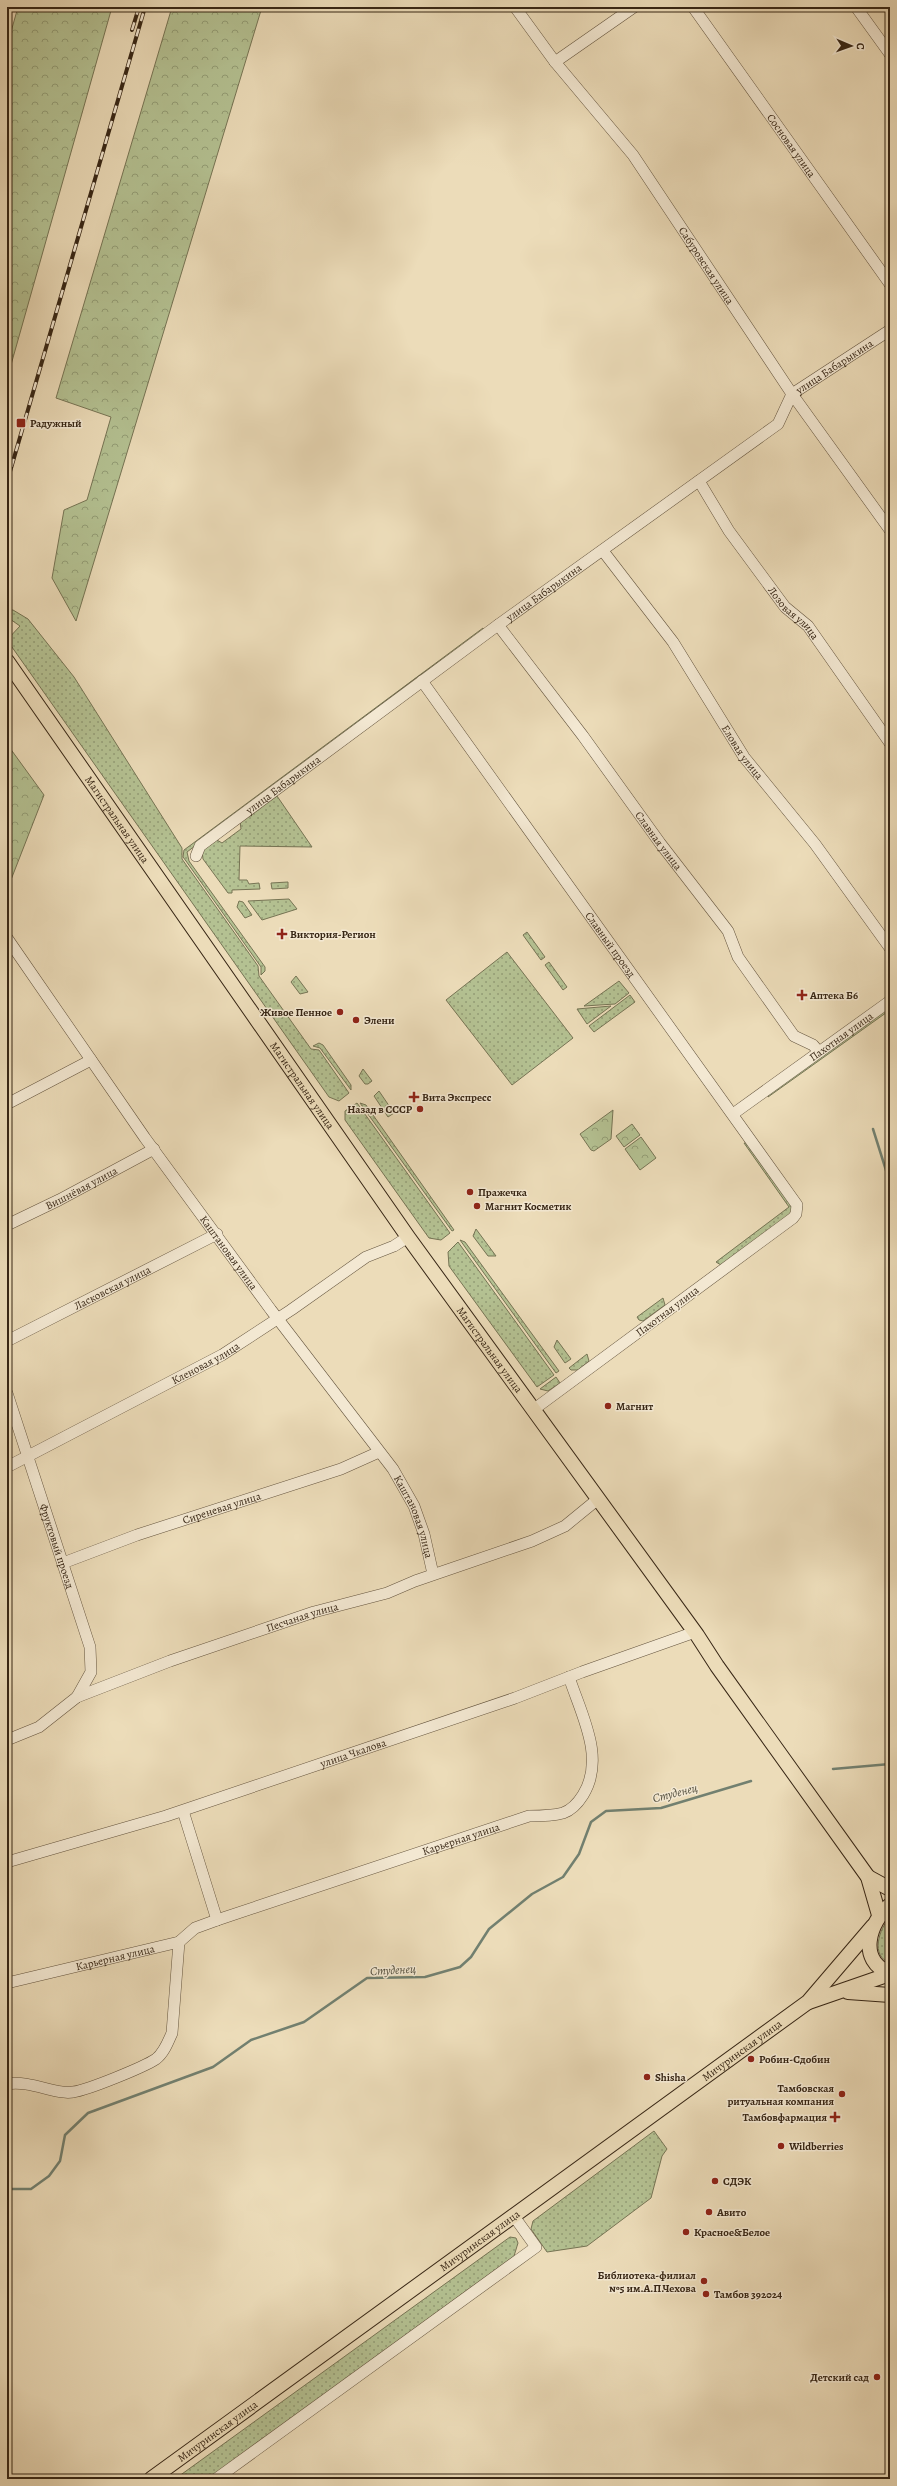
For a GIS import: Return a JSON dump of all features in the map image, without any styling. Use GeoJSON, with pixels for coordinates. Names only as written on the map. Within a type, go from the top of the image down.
{"type":"FeatureCollection","features":[{"type":"Feature","properties":{"kind":"main road","name":"Магистральная улица"},"geometry":{"type":"LineString","coordinates":[[10,665],[408,1237],[695,1632],[717,1666],[868,1877]]}},
{"type":"Feature","properties":{"kind":"main road"},"geometry":{"type":"LineString","coordinates":[[868,1877],[890,1889]]}},
{"type":"Feature","properties":{"kind":"main road"},"geometry":{"type":"LineString","coordinates":[[868,1877],[876,1921],[870,1936],[871,1955],[878,1966],[890,1974]]}},
{"type":"Feature","properties":{"kind":"main road","name":"Мичуринская улица"},"geometry":{"type":"LineString","coordinates":[[151,2479],[808,2002],[890,1905]]}},
{"type":"Feature","properties":{"kind":"main road","name":"Мичуринская улица"},"geometry":{"type":"LineString","coordinates":[[808,2002],[890,1974]]}},
{"type":"Feature","properties":{"kind":"main road"},"geometry":{"type":"LineString","coordinates":[[840,1991],[890,1995]]}},
{"type":"Feature","properties":{"kind":"street","name":"Сабуровская улица"},"geometry":{"type":"LineString","coordinates":[[515,7],[555,62],[633,155],[792,394],[890,530]]}},
{"type":"Feature","properties":{"kind":"street"},"geometry":{"type":"LineString","coordinates":[[555,62],[634,7]]}},
{"type":"Feature","properties":{"kind":"street","name":"Сосновая улица"},"geometry":{"type":"LineString","coordinates":[[694,7],[890,284]]}},
{"type":"Feature","properties":{"kind":"street"},"geometry":{"type":"LineString","coordinates":[[856,7],[890,54]]}},
{"type":"Feature","properties":{"kind":"street","name":"улица Бабарыкина"},"geometry":{"type":"LineString","coordinates":[[196,856],[200,846],[422,681],[778,424],[792,394],[890,330]]}},
{"type":"Feature","properties":{"kind":"street","name":"Лозовая улица"},"geometry":{"type":"LineString","coordinates":[[699,481],[729,531],[785,606],[808,626],[890,743]]}},
{"type":"Feature","properties":{"kind":"street","name":"Еловая улица"},"geometry":{"type":"LineString","coordinates":[[603,551],[673,642],[744,757],[815,844],[890,948]]}},
{"type":"Feature","properties":{"kind":"street","name":"Славная улица"},"geometry":{"type":"LineString","coordinates":[[498,625],[564,710],[660,843],[728,931],[738,957],[778,1015],[794,1036],[813,1045],[819,1052]]}},
{"type":"Feature","properties":{"kind":"street","name":"Славный проезд"},"geometry":{"type":"LineString","coordinates":[[422,681],[795,1201],[797,1209]]}},
{"type":"Feature","properties":{"kind":"street","name":"Каштановая улица"},"geometry":{"type":"LineString","coordinates":[[7,938],[10,953],[91,1060],[278,1319],[393,1469],[414,1506],[424,1534],[433,1574]]}},
{"type":"Feature","properties":{"kind":"street","name":"Пахотная улица"},"geometry":{"type":"LineString","coordinates":[[733,1114],[890,1001]]}},
{"type":"Feature","properties":{"kind":"street"},"geometry":{"type":"LineString","coordinates":[[7,1104],[91,1060]]}},
{"type":"Feature","properties":{"kind":"street","name":"Вишнёвая улица"},"geometry":{"type":"LineString","coordinates":[[7,1225],[59,1200],[154,1149]]}},
{"type":"Feature","properties":{"kind":"street","name":"Пахотная улица"},"geometry":{"type":"LineString","coordinates":[[533,1410],[792,1218],[797,1209]]}},
{"type":"Feature","properties":{"kind":"street","name":"Ласковская улица"},"geometry":{"type":"LineString","coordinates":[[7,1341],[217,1234]]}},
{"type":"Feature","properties":{"kind":"street","name":"Кленовая улица"},"geometry":{"type":"LineString","coordinates":[[7,1467],[29,1457],[222,1355],[278,1319],[366,1257],[394,1246],[408,1237]]}},
{"type":"Feature","properties":{"kind":"street","name":"Фруктовый проезд"},"geometry":{"type":"LineString","coordinates":[[7,1393],[92,1653],[90,1674],[77,1697]]}},
{"type":"Feature","properties":{"kind":"street","name":"Сиреневая улица"},"geometry":{"type":"LineString","coordinates":[[63,1563],[144,1533],[341,1469],[379,1452]]}},
{"type":"Feature","properties":{"kind":"street","name":"Песчаная улица"},"geometry":{"type":"LineString","coordinates":[[7,1740],[39,1727],[77,1697],[237,1636],[314,1612],[387,1594],[433,1574],[532,1541],[566,1526],[598,1499]]}},
{"type":"Feature","properties":{"kind":"street","name":"улица Чкалова"},"geometry":{"type":"LineString","coordinates":[[7,1862],[183,1811],[515,1698],[695,1632]]}},
{"type":"Feature","properties":{"kind":"street","name":"Карьерная улица"},"geometry":{"type":"LineString","coordinates":[[7,1983],[179,1942],[195,1928],[217,1920],[529,1816],[554,1815],[573,1808],[579,1801],[590,1781],[592,1752],[590,1738],[569,1677]]}},
{"type":"Feature","properties":{"kind":"street"},"geometry":{"type":"LineString","coordinates":[[183,1811],[217,1920]]}},
{"type":"Feature","properties":{"kind":"street"},"geometry":{"type":"LineString","coordinates":[[7,2084],[29,2083],[73,2092],[124,2074],[156,2058],[166,2047],[172,2033],[179,1942]]}},
{"type":"Feature","properties":{"kind":"street"},"geometry":{"type":"LineString","coordinates":[[216,2479],[536,2247],[513,2215]]}},
{"type":"Feature","properties":{"kind":"green space"},"geometry":{"type":"Polygon","coordinates":[[[18,7],[112,7],[7,379],[7,46],[18,7]]]}},
{"type":"Feature","properties":{"kind":"green space"},"geometry":{"type":"Polygon","coordinates":[[[172,7],[262,7],[76,621],[52,578],[64,510],[87,500],[111,417],[56,398],[172,7]]]}},
{"type":"Feature","properties":{"kind":"green space"},"geometry":{"type":"Polygon","coordinates":[[[7,610],[13,610],[28,619],[74,677],[182,848],[182,859],[258,966],[259,976],[311,1049],[319,1050],[349,1093],[339,1101],[329,1097],[7,640],[20,626],[7,617],[7,610]]]}},
{"type":"Feature","properties":{"kind":"green space"},"geometry":{"type":"Polygon","coordinates":[[[483,628],[484,630],[416,678],[187,852],[189,861],[265,967],[265,971],[261,975],[261,967],[183,857],[184,850],[483,628]]]}},
{"type":"Feature","properties":{"kind":"green space"},"geometry":{"type":"Polygon","coordinates":[[[7,744],[44,795],[7,890],[7,744]]]}},
{"type":"Feature","properties":{"kind":"green space"},"geometry":{"type":"Polygon","coordinates":[[[277,796],[312,847],[240,846],[239,880],[247,880],[249,884],[259,883],[260,889],[232,890],[232,893],[228,893],[203,859],[202,851],[217,840],[222,843],[241,829],[240,821],[277,796]]]}},
{"type":"Feature","properties":{"kind":"green space"},"geometry":{"type":"Polygon","coordinates":[[[288,882],[288,888],[272,889],[271,883],[288,882]]]}},
{"type":"Feature","properties":{"kind":"green space"},"geometry":{"type":"Polygon","coordinates":[[[289,899],[297,909],[262,920],[248,901],[289,899]]]}},
{"type":"Feature","properties":{"kind":"green space"},"geometry":{"type":"Polygon","coordinates":[[[239,901],[243,902],[252,915],[245,918],[237,907],[239,901]]]}},
{"type":"Feature","properties":{"kind":"green space"},"geometry":{"type":"Polygon","coordinates":[[[527,932],[545,957],[541,960],[523,935],[527,932]]]}},
{"type":"Feature","properties":{"kind":"green space"},"geometry":{"type":"Polygon","coordinates":[[[507,952],[573,1038],[512,1085],[446,1000],[507,952]]]}},
{"type":"Feature","properties":{"kind":"green space"},"geometry":{"type":"Polygon","coordinates":[[[549,962],[567,987],[563,990],[545,965],[549,962]]]}},
{"type":"Feature","properties":{"kind":"green space"},"geometry":{"type":"Polygon","coordinates":[[[296,976],[308,992],[300,994],[291,982],[296,976]]]}},
{"type":"Feature","properties":{"kind":"green space"},"geometry":{"type":"Polygon","coordinates":[[[619,981],[629,993],[615,1004],[584,1006],[619,981]]]}},
{"type":"Feature","properties":{"kind":"green space"},"geometry":{"type":"Polygon","coordinates":[[[630,995],[635,1002],[594,1032],[589,1026],[630,995]]]}},
{"type":"Feature","properties":{"kind":"green space"},"geometry":{"type":"Polygon","coordinates":[[[611,1006],[587,1024],[577,1009],[611,1006]]]}},
{"type":"Feature","properties":{"kind":"green space"},"geometry":{"type":"Polygon","coordinates":[[[890,1007],[890,1010],[768,1097],[769,1094],[890,1007]]]}},
{"type":"Feature","properties":{"kind":"green space"},"geometry":{"type":"Polygon","coordinates":[[[319,1043],[323,1045],[351,1085],[351,1090],[320,1048],[313,1046],[319,1043]]]}},
{"type":"Feature","properties":{"kind":"green space"},"geometry":{"type":"Polygon","coordinates":[[[363,1069],[372,1081],[368,1084],[365,1084],[359,1076],[363,1069]]]}},
{"type":"Feature","properties":{"kind":"green space"},"geometry":{"type":"Polygon","coordinates":[[[379,1091],[394,1113],[388,1117],[374,1096],[379,1091]]]}},
{"type":"Feature","properties":{"kind":"green space"},"geometry":{"type":"Polygon","coordinates":[[[357,1103],[450,1233],[441,1240],[429,1238],[345,1120],[345,1111],[357,1103]]]}},
{"type":"Feature","properties":{"kind":"green space"},"geometry":{"type":"Polygon","coordinates":[[[360,1103],[366,1105],[454,1230],[452,1231],[360,1103]]]}},
{"type":"Feature","properties":{"kind":"green space"},"geometry":{"type":"Polygon","coordinates":[[[613,1110],[611,1139],[594,1151],[591,1150],[580,1134],[613,1110]]]}},
{"type":"Feature","properties":{"kind":"green space"},"geometry":{"type":"Polygon","coordinates":[[[632,1124],[640,1135],[624,1147],[616,1136],[632,1124]]]}},
{"type":"Feature","properties":{"kind":"green space"},"geometry":{"type":"Polygon","coordinates":[[[641,1137],[656,1158],[640,1170],[625,1149],[641,1137]]]}},
{"type":"Feature","properties":{"kind":"green space"},"geometry":{"type":"Polygon","coordinates":[[[744,1143],[747,1143],[792,1205],[793,1212],[721,1265],[716,1262],[789,1207],[744,1143]]]}},
{"type":"Feature","properties":{"kind":"green space"},"geometry":{"type":"Polygon","coordinates":[[[476,1229],[496,1256],[488,1256],[473,1236],[476,1229]]]}},
{"type":"Feature","properties":{"kind":"green space"},"geometry":{"type":"Polygon","coordinates":[[[460,1240],[465,1242],[559,1371],[556,1373],[460,1240]]]}},
{"type":"Feature","properties":{"kind":"green space"},"geometry":{"type":"Polygon","coordinates":[[[458,1242],[554,1375],[537,1387],[449,1266],[448,1252],[458,1242]]]}},
{"type":"Feature","properties":{"kind":"green space"},"geometry":{"type":"Polygon","coordinates":[[[663,1298],[665,1305],[643,1321],[639,1320],[637,1317],[663,1298]]]}},
{"type":"Feature","properties":{"kind":"green space"},"geometry":{"type":"Polygon","coordinates":[[[557,1340],[571,1359],[565,1363],[554,1347],[557,1340]]]}},
{"type":"Feature","properties":{"kind":"green space"},"geometry":{"type":"Polygon","coordinates":[[[587,1354],[589,1361],[578,1370],[571,1370],[569,1368],[587,1354]]]}},
{"type":"Feature","properties":{"kind":"green space"},"geometry":{"type":"Polygon","coordinates":[[[556,1377],[560,1383],[548,1391],[540,1389],[556,1377]]]}},
{"type":"Feature","properties":{"kind":"green space"},"geometry":{"type":"Polygon","coordinates":[[[890,1917],[890,1963],[884,1960],[880,1955],[878,1942],[883,1928],[890,1917]]]}},
{"type":"Feature","properties":{"kind":"green space"},"geometry":{"type":"Polygon","coordinates":[[[654,2131],[667,2149],[662,2156],[651,2198],[587,2246],[547,2252],[531,2229],[533,2221],[654,2131]]]}},
{"type":"Feature","properties":{"kind":"green space"},"geometry":{"type":"Polygon","coordinates":[[[510,2237],[516,2238],[518,2243],[514,2256],[208,2479],[175,2479],[510,2237]]]}},
{"type":"Feature","properties":{"kind":"waterway","name":"Студенец"},"geometry":{"type":"LineString","coordinates":[[873,1129],[890,1183]]}},
{"type":"Feature","properties":{"kind":"waterway","name":"Студенец"},"geometry":{"type":"LineString","coordinates":[[833,1769],[890,1764]]}},
{"type":"Feature","properties":{"kind":"waterway","name":"Студенец"},"geometry":{"type":"LineString","coordinates":[[7,2189],[31,2189],[49,2176],[60,2161],[65,2135],[88,2113],[213,2067],[251,2040],[304,2022],[367,1978],[425,1977],[460,1967],[471,1957],[489,1929],[532,1894],[563,1877],[579,1854],[591,1822],[606,1811],[661,1808],[751,1781]]}},
{"type":"Feature","properties":{"kind":"railway"},"geometry":{"type":"LineString","coordinates":[[132,30],[139,7]]}},
{"type":"Feature","properties":{"kind":"railway"},"geometry":{"type":"LineString","coordinates":[[7,482],[145,7]]}},
{"type":"Feature","properties":{"kind":"place","name":"Радужный"},"geometry":{"type":"Point","coordinates":[21,423]}},
{"type":"Feature","properties":{"kind":"place","name":"Виктория-Регион"},"geometry":{"type":"Point","coordinates":[282,934]}},
{"type":"Feature","properties":{"kind":"place","name":"Аптека Б6"},"geometry":{"type":"Point","coordinates":[802,995]}},
{"type":"Feature","properties":{"kind":"place","name":"Живое Пенное"},"geometry":{"type":"Point","coordinates":[340,1012]}},
{"type":"Feature","properties":{"kind":"place","name":"Элени"},"geometry":{"type":"Point","coordinates":[356,1020]}},
{"type":"Feature","properties":{"kind":"place","name":"Вита Экспресс"},"geometry":{"type":"Point","coordinates":[414,1097]}},
{"type":"Feature","properties":{"kind":"place","name":"Назад в СССР"},"geometry":{"type":"Point","coordinates":[420,1109]}},
{"type":"Feature","properties":{"kind":"place","name":"Пражечка"},"geometry":{"type":"Point","coordinates":[470,1192]}},
{"type":"Feature","properties":{"kind":"place","name":"Магнит Косметик"},"geometry":{"type":"Point","coordinates":[477,1206]}},
{"type":"Feature","properties":{"kind":"place","name":"Магнит"},"geometry":{"type":"Point","coordinates":[608,1406]}},
{"type":"Feature","properties":{"kind":"place","name":"Робин-Сдобин"},"geometry":{"type":"Point","coordinates":[751,2059]}},
{"type":"Feature","properties":{"kind":"place","name":"Shisha"},"geometry":{"type":"Point","coordinates":[647,2077]}},
{"type":"Feature","properties":{"kind":"place","name":"Тамбовская ритуальная компания"},"geometry":{"type":"Point","coordinates":[842,2094]}},
{"type":"Feature","properties":{"kind":"place","name":"Тамбовфармация"},"geometry":{"type":"Point","coordinates":[835,2117]}},
{"type":"Feature","properties":{"kind":"place","name":"Wildberries"},"geometry":{"type":"Point","coordinates":[781,2146]}},
{"type":"Feature","properties":{"kind":"place","name":"СДЭК"},"geometry":{"type":"Point","coordinates":[715,2181]}},
{"type":"Feature","properties":{"kind":"place","name":"Авито"},"geometry":{"type":"Point","coordinates":[709,2212]}},
{"type":"Feature","properties":{"kind":"place","name":"Красное&Белое"},"geometry":{"type":"Point","coordinates":[686,2232]}},
{"type":"Feature","properties":{"kind":"place","name":"Библиотека-филиал №5 им.А.П.Чехова"},"geometry":{"type":"Point","coordinates":[704,2281]}},
{"type":"Feature","properties":{"kind":"place","name":"Тамбов 392024"},"geometry":{"type":"Point","coordinates":[706,2294]}},
{"type":"Feature","properties":{"kind":"place","name":"Детский сад"},"geometry":{"type":"Point","coordinates":[877,2377]}}]}
